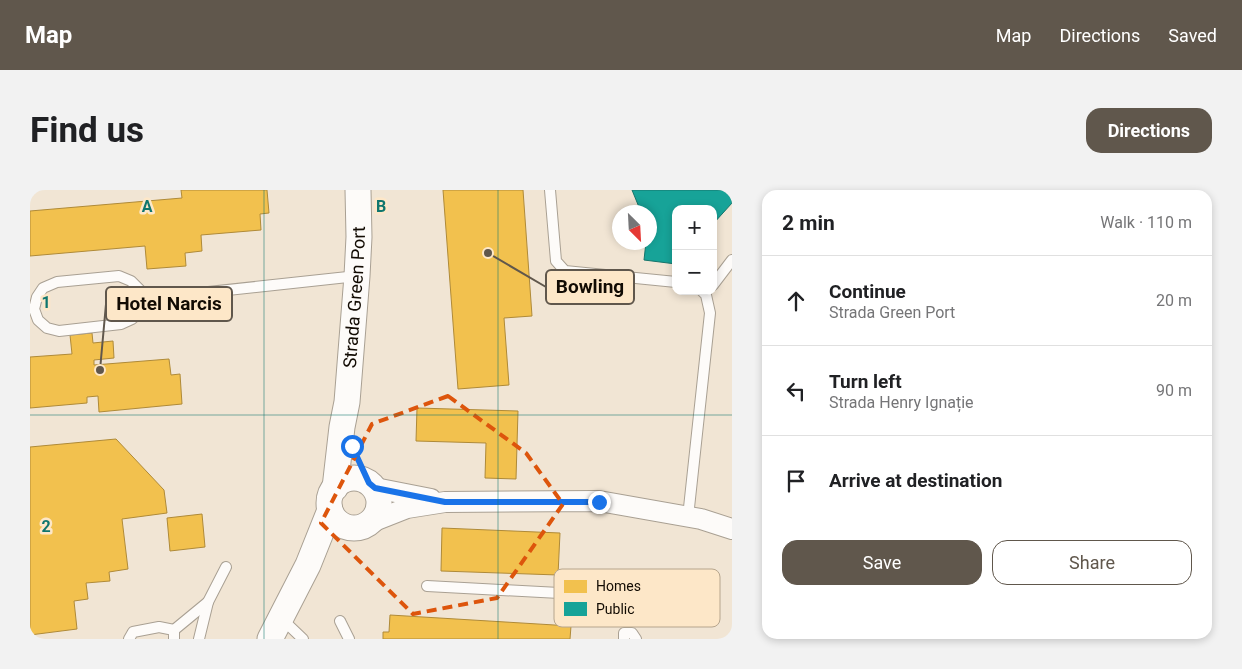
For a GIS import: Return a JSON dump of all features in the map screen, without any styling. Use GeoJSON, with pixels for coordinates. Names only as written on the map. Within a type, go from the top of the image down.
{"type":"FeatureCollection","features":[{"type":"Feature","properties":{"kind":"street","name":"Strada Green Port"},"geometry":{"type":"LineString","coordinates":[[358,190],[359,237],[347,402],[348,433],[352,446],[372,485]]}},
{"type":"Feature","properties":{"kind":"street","name":"Strada Green Port"},"geometry":{"type":"LineString","coordinates":[[275,628],[308,565],[332,499],[347,402]]}},
{"type":"Feature","properties":{"kind":"street"},"geometry":{"type":"LineString","coordinates":[[445,502],[372,485],[363,479],[355,478],[340,482],[332,499],[334,517],[346,526],[354,528],[407,508],[445,502],[599,502],[688,516],[732,529]]}},
{"type":"Feature","properties":{"kind":"street"},"geometry":{"type":"LineString","coordinates":[[368,523],[378,511],[379,503],[378,495],[372,485]]}},
{"type":"Feature","properties":{"kind":"lane"},"geometry":{"type":"LineString","coordinates":[[550,190],[556,261],[564,271],[672,282]]}},
{"type":"Feature","properties":{"kind":"lane"},"geometry":{"type":"LineString","coordinates":[[717,280],[732,260]]}},
{"type":"Feature","properties":{"kind":"lane"},"geometry":{"type":"LineString","coordinates":[[119,276],[131,281],[140,290],[144,300],[139,313],[122,324],[59,331],[47,328],[42,324],[38,320],[34,309],[37,297],[43,288],[57,282],[119,276]]}},
{"type":"Feature","properties":{"kind":"lane"},"geometry":{"type":"LineString","coordinates":[[144,300],[357,276]]}},
{"type":"Feature","properties":{"kind":"lane"},"geometry":{"type":"LineString","coordinates":[[688,516],[710,313],[706,295]]}},
{"type":"Feature","properties":{"kind":"lane"},"geometry":{"type":"LineString","coordinates":[[199,639],[208,602],[226,567]]}},
{"type":"Feature","properties":{"kind":"lane"},"geometry":{"type":"LineString","coordinates":[[427,586],[554,593]]}},
{"type":"Feature","properties":{"kind":"lane"},"geometry":{"type":"LineString","coordinates":[[128,639],[133,632],[159,627],[174,635],[208,602]]}},
{"type":"Feature","properties":{"kind":"lane"},"geometry":{"type":"LineString","coordinates":[[340,621],[349,639]]}},
{"type":"Feature","properties":{"kind":"lane"},"geometry":{"type":"LineString","coordinates":[[275,628],[303,639]]}},
{"type":"Feature","properties":{"kind":"lane"},"geometry":{"type":"LineString","coordinates":[[624,639],[624,633],[632,633],[636,639]]}},
{"type":"Feature","properties":{"kind":"highlighted area"},"geometry":{"type":"Polygon","coordinates":[[[448,396],[526,453],[563,504],[497,598],[413,614],[321,523],[372,424],[448,396]]]}},
{"type":"Feature","properties":{"kind":"building: Homes"},"geometry":{"type":"Polygon","coordinates":[[[181,190],[267,190],[269,213],[260,214],[261,230],[201,235],[202,251],[185,253],[186,266],[147,269],[145,246],[30,256],[30,211],[182,198],[181,190]]]}},
{"type":"Feature","properties":{"kind":"building: Homes"},"geometry":{"type":"Polygon","coordinates":[[[443,190],[523,190],[532,316],[504,318],[509,385],[458,389],[443,190]]]}},
{"type":"Feature","properties":{"kind":"building: Homes"},"geometry":{"type":"Polygon","coordinates":[[[92,333],[93,343],[113,341],[114,358],[94,360],[94,365],[169,359],[171,375],[180,374],[182,404],[99,412],[98,396],[87,397],[87,403],[30,408],[30,357],[72,354],[70,335],[92,333]]]}},
{"type":"Feature","properties":{"kind":"building: Homes"},"geometry":{"type":"Polygon","coordinates":[[[417,408],[518,411],[516,479],[485,478],[486,443],[416,441],[417,408]]]}},
{"type":"Feature","properties":{"kind":"building: Homes"},"geometry":{"type":"Polygon","coordinates":[[[116,439],[164,490],[167,513],[122,519],[128,569],[109,572],[110,581],[86,583],[88,599],[74,601],[77,629],[30,635],[30,447],[116,439]]]}},
{"type":"Feature","properties":{"kind":"building: Homes"},"geometry":{"type":"Polygon","coordinates":[[[202,514],[205,547],[170,551],[167,518],[202,514]]]}},
{"type":"Feature","properties":{"kind":"building: Homes"},"geometry":{"type":"Polygon","coordinates":[[[442,528],[560,533],[558,569],[554,569],[554,575],[441,571],[442,528]]]}},
{"type":"Feature","properties":{"kind":"building: Homes"},"geometry":{"type":"Polygon","coordinates":[[[390,615],[571,627],[570,639],[383,639],[383,632],[389,632],[390,615]]]}},
{"type":"Feature","properties":{"kind":"building: Public"},"geometry":{"type":"Polygon","coordinates":[[[632,190],[732,190],[732,203],[717,220],[717,205],[672,205],[672,264],[644,260],[645,250],[657,250],[657,205],[638,205],[632,190]]]}},
{"type":"Feature","properties":{"kind":"place","name":"Bowling"},"geometry":{"type":"Point","coordinates":[488,253]}},
{"type":"Feature","properties":{"kind":"place","name":"Hotel Narcis"},"geometry":{"type":"Point","coordinates":[100,370]}},
{"type":"Feature","properties":{"kind":"route"},"geometry":{"type":"LineString","coordinates":[[352,446],[369,483],[375,488],[445,502],[599,502]]}}]}
